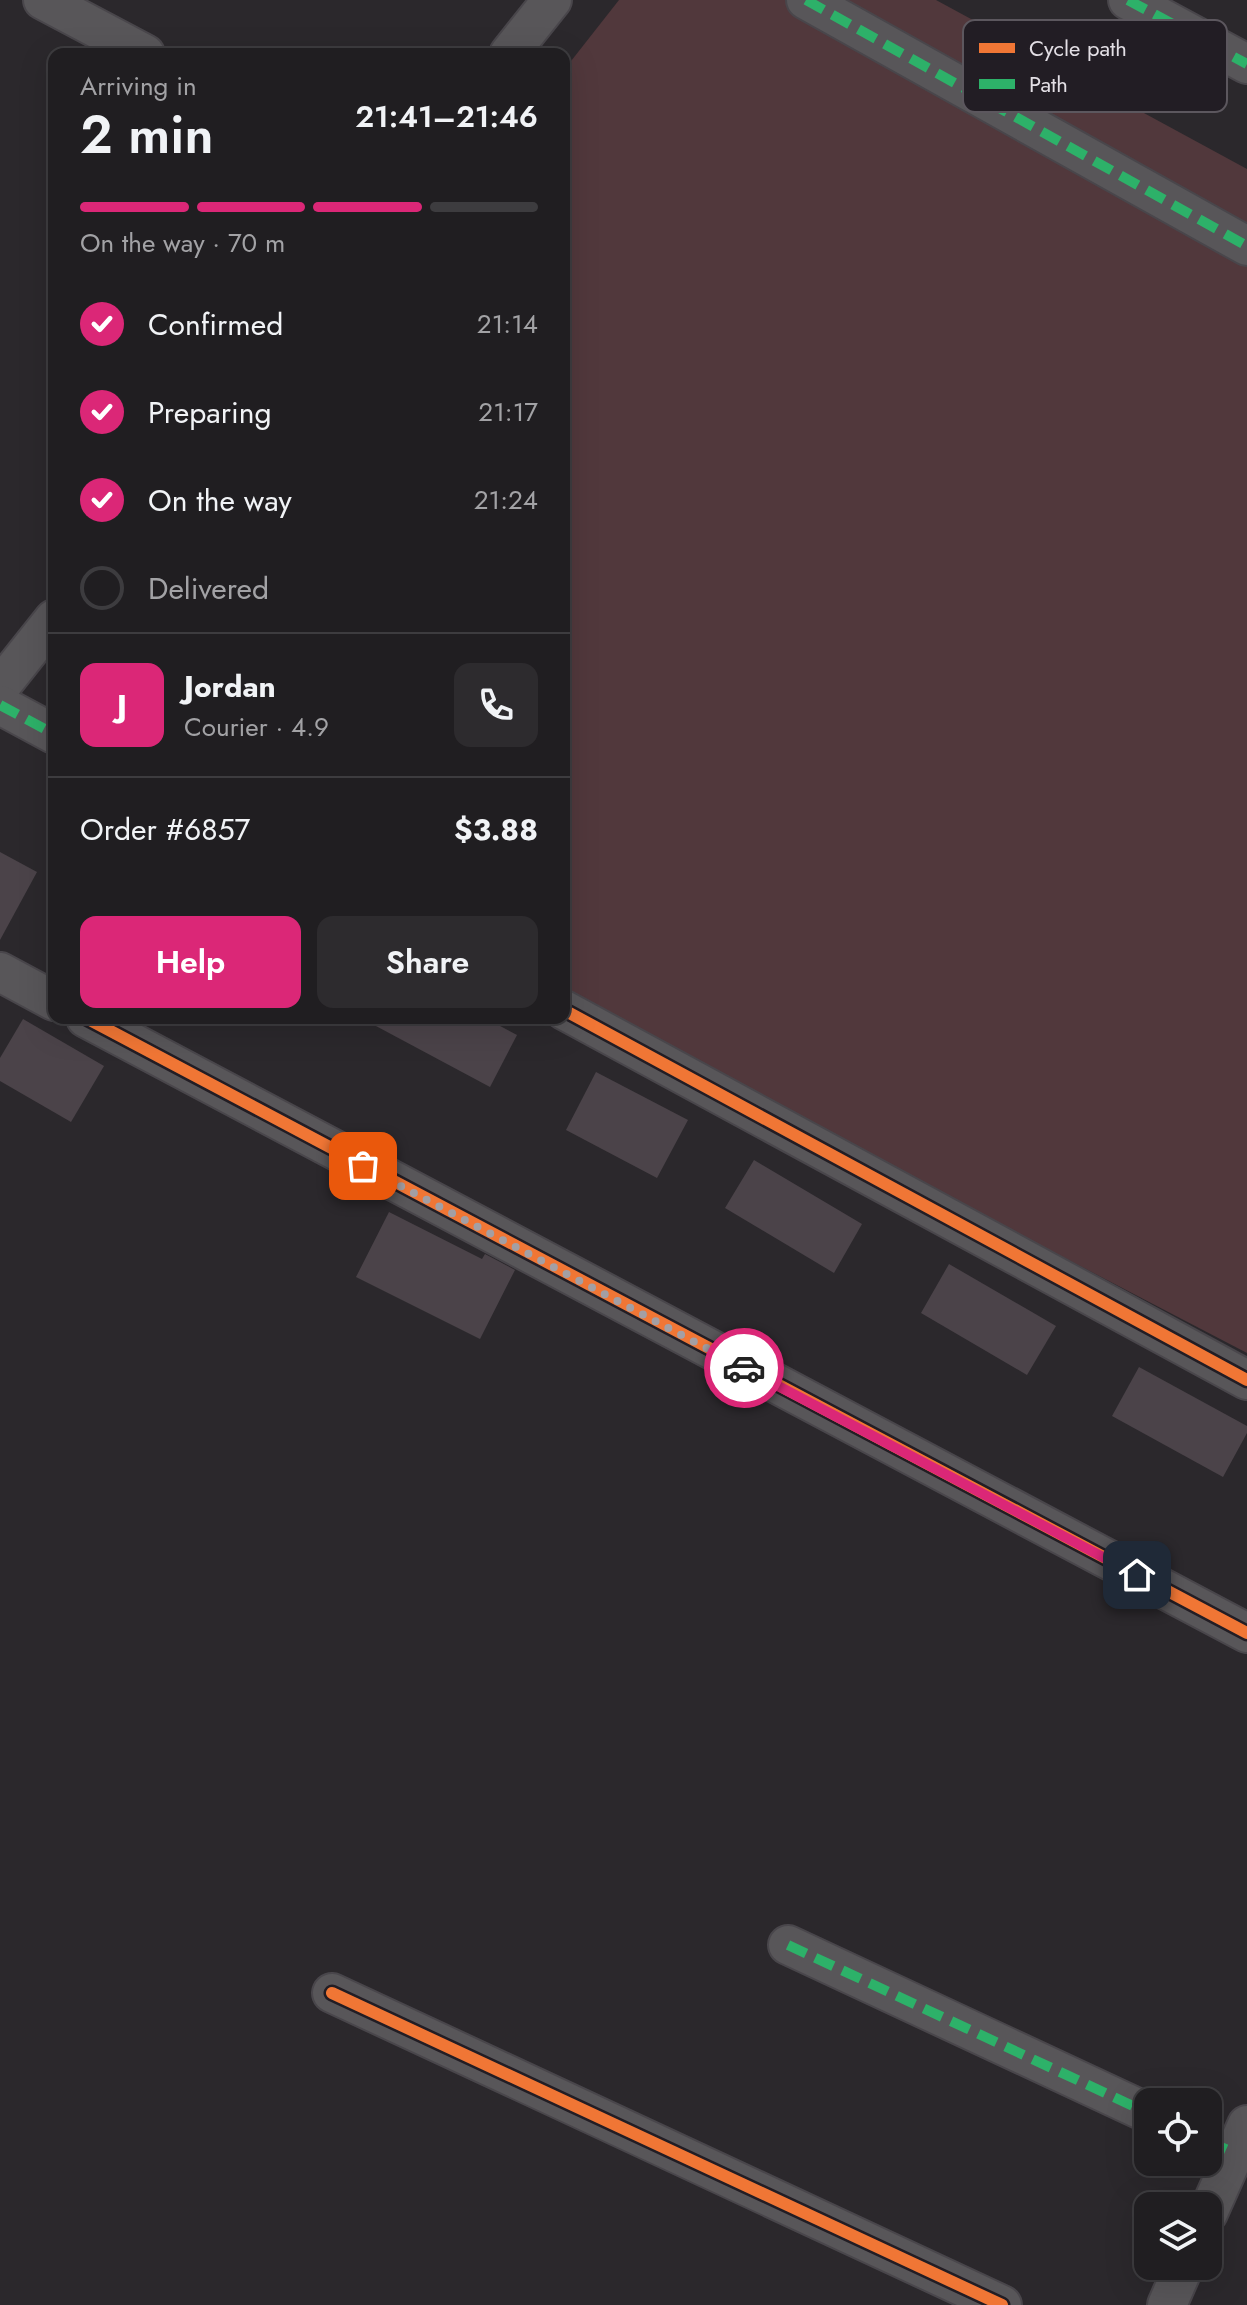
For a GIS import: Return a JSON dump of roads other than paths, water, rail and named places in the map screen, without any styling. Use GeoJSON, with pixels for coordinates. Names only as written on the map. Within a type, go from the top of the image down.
{"type":"FeatureCollection","features":[{"type":"Feature","properties":{"kind":"street"},"geometry":{"type":"LineString","coordinates":[[43,0],[134,48]]}},
{"type":"Feature","properties":{"kind":"street"},"geometry":{"type":"LineString","coordinates":[[514,48],[552,0]]}},
{"type":"Feature","properties":{"kind":"street"},"geometry":{"type":"LineString","coordinates":[[806,0],[963,88]]}},
{"type":"Feature","properties":{"kind":"street"},"geometry":{"type":"LineString","coordinates":[[1128,0],[1165,20]]}},
{"type":"Feature","properties":{"kind":"street"},"geometry":{"type":"LineString","coordinates":[[1227,53],[1247,64]]}},
{"type":"Feature","properties":{"kind":"street"},"geometry":{"type":"LineString","coordinates":[[1007,112],[1247,246]]}},
{"type":"Feature","properties":{"kind":"street"},"geometry":{"type":"LineString","coordinates":[[0,687],[48,627]]}},
{"type":"Feature","properties":{"kind":"street"},"geometry":{"type":"LineString","coordinates":[[0,705],[48,731]]}},
{"type":"Feature","properties":{"kind":"street"},"geometry":{"type":"LineString","coordinates":[[0,972],[48,998]]}},
{"type":"Feature","properties":{"kind":"street"},"geometry":{"type":"LineString","coordinates":[[570,1013],[1247,1380]]}},
{"type":"Feature","properties":{"kind":"street"},"geometry":{"type":"LineString","coordinates":[[97,1024],[1247,1633]]}},
{"type":"Feature","properties":{"kind":"street"},"geometry":{"type":"LineString","coordinates":[[788,1945],[1134,2106]]}},
{"type":"Feature","properties":{"kind":"street"},"geometry":{"type":"LineString","coordinates":[[332,1993],[1002,2305]]}},
{"type":"Feature","properties":{"kind":"street"},"geometry":{"type":"LineString","coordinates":[[1214,2192],[1230,2139]]}},
{"type":"Feature","properties":{"kind":"street"},"geometry":{"type":"LineString","coordinates":[[1167,2305],[1178,2280]]}}]}
